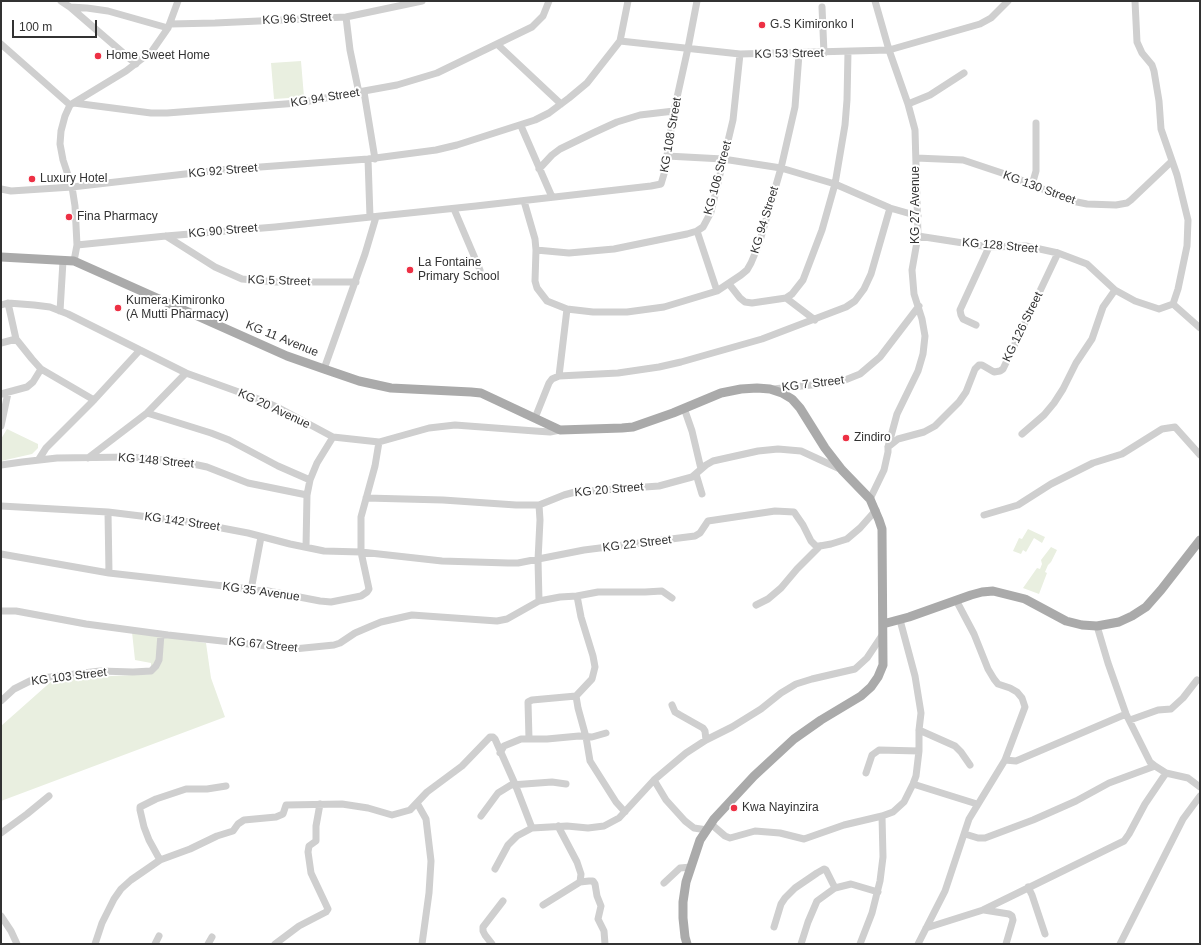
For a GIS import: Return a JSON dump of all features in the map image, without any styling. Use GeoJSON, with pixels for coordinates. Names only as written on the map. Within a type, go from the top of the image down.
{"type":"FeatureCollection","features":[{"type":"Feature","properties":{"kind":"main road","name":"KG 11 Avenue"},"geometry":{"type":"LineString","coordinates":[[1,257],[74,261],[287,356],[324,369],[359,381],[391,388],[471,392],[488,396],[560,430]]}},
{"type":"Feature","properties":{"kind":"main road"},"geometry":{"type":"LineString","coordinates":[[560,430],[633,427],[721,393],[757,388],[770,389],[782,393],[792,399],[800,408],[825,448],[842,470],[870,499],[876,510],[882,529],[883,665],[878,677],[871,687],[861,696],[821,720],[794,739],[754,776],[730,801],[709,827],[700,840],[686,882],[683,902],[687,944]]}},
{"type":"Feature","properties":{"kind":"main road"},"geometry":{"type":"LineString","coordinates":[[883,624],[900,620],[982,592],[993,591],[1025,599],[1066,620],[1082,625],[1097,626],[1119,622],[1132,616],[1146,606],[1199,544]]}},
{"type":"Feature","properties":{"kind":"street"},"geometry":{"type":"LineString","coordinates":[[62,1],[136,64]]}},
{"type":"Feature","properties":{"kind":"street"},"geometry":{"type":"LineString","coordinates":[[74,261],[76,245],[75,212],[72,187],[63,160],[60,144],[61,131],[72,104],[136,64],[152,50],[169,26],[178,1]]}},
{"type":"Feature","properties":{"kind":"street","name":"KG 96 Street"},"geometry":{"type":"LineString","coordinates":[[70,8],[87,8],[108,11],[169,26],[346,17],[422,1]]}},
{"type":"Feature","properties":{"kind":"street","name":"KG 94 Street"},"geometry":{"type":"LineString","coordinates":[[72,104],[151,113],[167,113],[298,103],[397,85],[431,75],[532,27],[546,12],[549,1]]}},
{"type":"Feature","properties":{"kind":"street"},"geometry":{"type":"LineString","coordinates":[[620,41],[628,1]]}},
{"type":"Feature","properties":{"kind":"street","name":"KG 108 Street"},"geometry":{"type":"LineString","coordinates":[[552,197],[661,184],[664,174],[674,111],[697,1]]}},
{"type":"Feature","properties":{"kind":"street","name":"KG 27 Avenue"},"geometry":{"type":"LineString","coordinates":[[870,499],[884,470],[888,447],[897,414],[918,371],[923,354],[924,336],[919,306],[914,294],[912,270],[918,236],[915,130],[875,1]]}},
{"type":"Feature","properties":{"kind":"street","name":"KG 53 Street"},"geometry":{"type":"LineString","coordinates":[[620,41],[740,54],[799,54],[889,50],[980,24],[991,18],[1008,1]]}},
{"type":"Feature","properties":{"kind":"street"},"geometry":{"type":"LineString","coordinates":[[1135,1],[1137,42],[1142,53],[1150,61],[1154,71],[1162,129],[1181,190],[1188,228],[1187,246],[1180,282],[1173,304],[1200,328]]}},
{"type":"Feature","properties":{"kind":"street"},"geometry":{"type":"LineString","coordinates":[[822,7],[824,53]]}},
{"type":"Feature","properties":{"kind":"street"},"geometry":{"type":"LineString","coordinates":[[324,369],[356,282],[373,217],[371,159],[361,92],[350,50],[346,17]]}},
{"type":"Feature","properties":{"kind":"street","name":"KG 92 Street"},"geometry":{"type":"LineString","coordinates":[[1,190],[11,191],[72,187],[220,170],[371,159],[436,150],[457,145],[521,126],[542,116],[561,104],[587,83],[620,41]]}},
{"type":"Feature","properties":{"kind":"street"},"geometry":{"type":"LineString","coordinates":[[1,44],[72,104]]}},
{"type":"Feature","properties":{"kind":"street"},"geometry":{"type":"LineString","coordinates":[[498,44],[561,104]]}},
{"type":"Feature","properties":{"kind":"street"},"geometry":{"type":"LineString","coordinates":[[729,284],[740,298],[745,302],[752,303],[786,298],[792,294],[803,280],[822,230],[835,184],[845,126],[848,52]]}},
{"type":"Feature","properties":{"kind":"street","name":"KG 106 Street"},"geometry":{"type":"LineString","coordinates":[[697,231],[702,227],[711,212],[724,159],[733,120],[740,54]]}},
{"type":"Feature","properties":{"kind":"street","name":"KG 94 Street"},"geometry":{"type":"LineString","coordinates":[[524,201],[533,230],[536,250],[535,281],[537,288],[547,301],[567,309],[593,312],[643,311],[664,307],[717,291],[741,275],[751,263],[759,244],[781,168],[795,106],[799,54]]}},
{"type":"Feature","properties":{"kind":"street"},"geometry":{"type":"LineString","coordinates":[[908,104],[930,96],[964,73]]}},
{"type":"Feature","properties":{"kind":"street"},"geometry":{"type":"LineString","coordinates":[[539,169],[560,149],[605,127],[640,115],[674,111]]}},
{"type":"Feature","properties":{"kind":"street"},"geometry":{"type":"LineString","coordinates":[[1032,185],[1036,171],[1036,123]]}},
{"type":"Feature","properties":{"kind":"street"},"geometry":{"type":"LineString","coordinates":[[521,126],[552,197]]}},
{"type":"Feature","properties":{"kind":"street"},"geometry":{"type":"LineString","coordinates":[[667,156],[724,159],[781,168],[835,184],[890,208],[918,216]]}},
{"type":"Feature","properties":{"kind":"street","name":"KG 130 Street"},"geometry":{"type":"LineString","coordinates":[[916,158],[963,160],[1072,201],[1087,204],[1127,203],[1172,161]]}},
{"type":"Feature","properties":{"kind":"street","name":"KG 90 Street"},"geometry":{"type":"LineString","coordinates":[[76,245],[454,209],[552,197]]}},
{"type":"Feature","properties":{"kind":"street"},"geometry":{"type":"LineString","coordinates":[[535,418],[552,379],[559,376],[618,373],[666,365],[762,339],[846,307],[855,301],[864,289],[871,274],[890,208]]}},
{"type":"Feature","properties":{"kind":"street"},"geometry":{"type":"LineString","coordinates":[[454,209],[480,270]]}},
{"type":"Feature","properties":{"kind":"street"},"geometry":{"type":"LineString","coordinates":[[536,250],[569,253],[593,252],[656,241],[697,231],[717,291]]}},
{"type":"Feature","properties":{"kind":"street","name":"KG 5 Street"},"geometry":{"type":"LineString","coordinates":[[166,236],[214,267],[242,279],[276,282],[356,282]]}},
{"type":"Feature","properties":{"kind":"street","name":"KG 128 Street"},"geometry":{"type":"LineString","coordinates":[[918,236],[989,248],[1026,246],[1058,252],[1087,264],[1114,290],[1136,301],[1154,308],[1165,308],[1173,304]]}},
{"type":"Feature","properties":{"kind":"street"},"geometry":{"type":"LineString","coordinates":[[976,325],[963,319],[960,315],[960,310],[989,248]]}},
{"type":"Feature","properties":{"kind":"street","name":"KG 126 Street"},"geometry":{"type":"LineString","coordinates":[[888,447],[898,439],[924,432],[935,426],[966,392],[978,365],[997,372],[1003,369],[1012,353],[1058,252]]}},
{"type":"Feature","properties":{"kind":"street"},"geometry":{"type":"LineString","coordinates":[[60,311],[63,261]]}},
{"type":"Feature","properties":{"kind":"street"},"geometry":{"type":"LineString","coordinates":[[1022,434],[1044,414],[1060,394],[1076,363],[1092,339],[1103,307],[1114,290]]}},
{"type":"Feature","properties":{"kind":"street"},"geometry":{"type":"LineString","coordinates":[[786,298],[815,320]]}},
{"type":"Feature","properties":{"kind":"street"},"geometry":{"type":"LineString","coordinates":[[5,304],[16,339],[41,369],[94,400]]}},
{"type":"Feature","properties":{"kind":"street","name":"KG 20 Avenue"},"geometry":{"type":"LineString","coordinates":[[5,304],[50,307],[60,311],[186,372],[280,408],[333,437],[379,442],[429,428],[455,425],[550,432],[560,430]]}},
{"type":"Feature","properties":{"kind":"street","name":"KG 7 Street"},"geometry":{"type":"LineString","coordinates":[[770,389],[840,382],[860,374],[880,358],[919,306]]}},
{"type":"Feature","properties":{"kind":"street"},"geometry":{"type":"LineString","coordinates":[[559,376],[567,309]]}},
{"type":"Feature","properties":{"kind":"street"},"geometry":{"type":"LineString","coordinates":[[1,343],[16,339]]}},
{"type":"Feature","properties":{"kind":"street"},"geometry":{"type":"LineString","coordinates":[[39,460],[46,448],[94,400],[140,350]]}},
{"type":"Feature","properties":{"kind":"street"},"geometry":{"type":"LineString","coordinates":[[1,426],[5,394],[27,387],[33,382],[41,369]]}},
{"type":"Feature","properties":{"kind":"street"},"geometry":{"type":"LineString","coordinates":[[88,458],[147,413],[186,372]]}},
{"type":"Feature","properties":{"kind":"street"},"geometry":{"type":"LineString","coordinates":[[684,408],[692,431],[702,494]]}},
{"type":"Feature","properties":{"kind":"street"},"geometry":{"type":"LineString","coordinates":[[147,413],[229,440],[278,466],[310,480]]}},
{"type":"Feature","properties":{"kind":"street"},"geometry":{"type":"LineString","coordinates":[[984,515],[1018,505],[1051,484],[1093,463],[1122,454],[1162,429],[1175,427],[1200,455]]}},
{"type":"Feature","properties":{"kind":"street"},"geometry":{"type":"LineString","coordinates":[[306,547],[307,496],[310,480],[317,463],[333,437]]}},
{"type":"Feature","properties":{"kind":"street","name":"KG 35 Avenue"},"geometry":{"type":"LineString","coordinates":[[1,554],[109,573],[268,591],[320,601],[331,602],[361,596],[369,589],[361,552],[361,517],[375,466],[379,442]]}},
{"type":"Feature","properties":{"kind":"street","name":"KG 20 Street"},"geometry":{"type":"LineString","coordinates":[[366,498],[443,500],[516,505],[539,504],[575,492],[646,487],[686,479],[713,461],[778,449],[800,451],[842,470]]}},
{"type":"Feature","properties":{"kind":"street","name":"KG 148 Street"},"geometry":{"type":"LineString","coordinates":[[1,466],[57,458],[131,457],[192,463],[214,469],[248,482],[307,496]]}},
{"type":"Feature","properties":{"kind":"street"},"geometry":{"type":"LineString","coordinates":[[539,504],[539,601]]}},
{"type":"Feature","properties":{"kind":"street","name":"KG 142 Street"},"geometry":{"type":"LineString","coordinates":[[1,506],[108,512],[197,523],[248,533],[324,551],[361,552]]}},
{"type":"Feature","properties":{"kind":"street"},"geometry":{"type":"LineString","coordinates":[[756,605],[768,599],[781,588],[797,569],[820,546],[831,544],[846,538],[860,528],[876,510]]}},
{"type":"Feature","properties":{"kind":"street","name":"KG 22 Street"},"geometry":{"type":"LineString","coordinates":[[361,552],[442,561],[518,563],[584,550],[695,536],[700,533],[708,521],[783,511],[794,512],[811,541],[816,546],[820,546]]}},
{"type":"Feature","properties":{"kind":"street"},"geometry":{"type":"LineString","coordinates":[[108,512],[109,573]]}},
{"type":"Feature","properties":{"kind":"street"},"geometry":{"type":"LineString","coordinates":[[251,590],[261,537]]}},
{"type":"Feature","properties":{"kind":"street","name":"KG 67 Street"},"geometry":{"type":"LineString","coordinates":[[1,610],[16,611],[86,624],[288,649],[334,645],[369,626],[412,615],[497,621],[507,619],[539,601],[560,596],[577,596],[598,592],[662,591],[672,598]]}},
{"type":"Feature","properties":{"kind":"street"},"geometry":{"type":"LineString","coordinates":[[529,739],[528,702],[532,700],[576,696],[592,678],[595,667],[593,656],[581,617],[577,596]]}},
{"type":"Feature","properties":{"kind":"street"},"geometry":{"type":"LineString","coordinates":[[918,944],[945,891],[969,819],[1005,760],[1023,712],[1024,703],[1017,692],[998,684],[994,679],[988,669],[974,634],[956,600]]}},
{"type":"Feature","properties":{"kind":"street"},"geometry":{"type":"LineString","coordinates":[[654,780],[666,800],[685,821],[694,828],[709,827],[730,838],[755,831],[780,833],[804,839],[844,825],[893,812],[904,802],[914,784],[920,751],[919,730],[921,713],[915,676],[900,620]]}},
{"type":"Feature","properties":{"kind":"street"},"geometry":{"type":"LineString","coordinates":[[1097,626],[1108,663],[1128,717],[1150,762],[1166,773],[1188,778],[1200,787]]}},
{"type":"Feature","properties":{"kind":"street","name":"KG 103 Street"},"geometry":{"type":"LineString","coordinates":[[1,701],[14,689],[34,679],[100,671],[151,671],[159,660],[161,634]]}},
{"type":"Feature","properties":{"kind":"street"},"geometry":{"type":"LineString","coordinates":[[495,869],[508,845],[517,836],[532,828],[558,826],[588,828],[604,826],[619,818],[654,780],[686,753],[761,709],[781,693],[796,684],[855,669],[867,658],[883,634]]}},
{"type":"Feature","properties":{"kind":"street"},"geometry":{"type":"LineString","coordinates":[[1005,760],[1016,761],[1128,717],[1158,710],[1171,709],[1183,698],[1197,680]]}},
{"type":"Feature","properties":{"kind":"street"},"geometry":{"type":"LineString","coordinates":[[576,696],[588,750],[594,768],[616,802],[625,812]]}},
{"type":"Feature","properties":{"kind":"street"},"geometry":{"type":"LineString","coordinates":[[672,705],[675,712],[680,716],[703,728],[705,731],[706,740]]}},
{"type":"Feature","properties":{"kind":"street"},"geometry":{"type":"LineString","coordinates":[[919,730],[955,746],[970,764]]}},
{"type":"Feature","properties":{"kind":"street"},"geometry":{"type":"LineString","coordinates":[[500,753],[504,746],[521,738],[592,737],[606,733]]}},
{"type":"Feature","properties":{"kind":"street"},"geometry":{"type":"LineString","coordinates":[[95,944],[102,923],[121,888],[160,860],[190,849],[217,836],[233,831],[238,824],[244,820],[276,817],[283,814],[286,805],[354,805],[392,815],[410,810],[427,792],[462,766],[490,737],[495,739],[532,828]]}},
{"type":"Feature","properties":{"kind":"street"},"geometry":{"type":"LineString","coordinates":[[866,772],[872,755],[879,750],[920,751]]}},
{"type":"Feature","properties":{"kind":"street"},"geometry":{"type":"LineString","coordinates":[[965,834],[978,838],[985,838],[1055,810],[1109,783],[1155,766]]}},
{"type":"Feature","properties":{"kind":"street"},"geometry":{"type":"LineString","coordinates":[[926,928],[984,910],[1124,841],[1145,804],[1166,773]]}},
{"type":"Feature","properties":{"kind":"street"},"geometry":{"type":"LineString","coordinates":[[481,816],[498,793],[515,784],[552,782],[566,784]]}},
{"type":"Feature","properties":{"kind":"street"},"geometry":{"type":"LineString","coordinates":[[914,784],[978,804]]}},
{"type":"Feature","properties":{"kind":"street"},"geometry":{"type":"LineString","coordinates":[[160,860],[144,827],[140,807],[156,799],[181,790],[194,788],[206,790],[226,786]]}},
{"type":"Feature","properties":{"kind":"street"},"geometry":{"type":"LineString","coordinates":[[1,834],[49,796]]}},
{"type":"Feature","properties":{"kind":"street"},"geometry":{"type":"LineString","coordinates":[[1120,944],[1182,819],[1200,796]]}},
{"type":"Feature","properties":{"kind":"street"},"geometry":{"type":"LineString","coordinates":[[416,803],[426,819],[431,860],[429,893],[422,944]]}},
{"type":"Feature","properties":{"kind":"street"},"geometry":{"type":"LineString","coordinates":[[275,944],[299,926],[326,912],[328,909],[311,873],[308,852],[309,846],[316,841],[316,826],[320,804]]}},
{"type":"Feature","properties":{"kind":"street"},"geometry":{"type":"LineString","coordinates":[[860,944],[878,892],[883,857],[882,816]]}},
{"type":"Feature","properties":{"kind":"street"},"geometry":{"type":"LineString","coordinates":[[558,826],[577,862],[581,874],[580,882]]}},
{"type":"Feature","properties":{"kind":"street"},"geometry":{"type":"LineString","coordinates":[[664,883],[680,868],[691,867]]}},
{"type":"Feature","properties":{"kind":"street"},"geometry":{"type":"LineString","coordinates":[[774,927],[781,904],[785,898],[795,888],[816,873],[824,869],[826,870],[835,888]]}},
{"type":"Feature","properties":{"kind":"street"},"geometry":{"type":"LineString","coordinates":[[542,904],[580,882],[593,881],[600,906],[598,919],[604,931],[606,944]]}},
{"type":"Feature","properties":{"kind":"street"},"geometry":{"type":"LineString","coordinates":[[801,944],[817,901],[835,888],[851,884],[878,892]]}},
{"type":"Feature","properties":{"kind":"street"},"geometry":{"type":"LineString","coordinates":[[1028,887],[1045,934]]}},
{"type":"Feature","properties":{"kind":"street"},"geometry":{"type":"LineString","coordinates":[[492,944],[485,936],[483,927],[503,900]]}},
{"type":"Feature","properties":{"kind":"street"},"geometry":{"type":"LineString","coordinates":[[984,910],[1009,914],[1012,916],[1013,920],[1006,944]]}},
{"type":"Feature","properties":{"kind":"street"},"geometry":{"type":"LineString","coordinates":[[1,916],[11,931],[17,944]]}},
{"type":"Feature","properties":{"kind":"street"},"geometry":{"type":"LineString","coordinates":[[155,944],[159,936]]}},
{"type":"Feature","properties":{"kind":"street"},"geometry":{"type":"LineString","coordinates":[[208,944],[212,937]]}},
{"type":"Feature","properties":{"kind":"green space"},"geometry":{"type":"Polygon","coordinates":[[[301,61],[304,97],[274,99],[271,63],[301,61]]]}},
{"type":"Feature","properties":{"kind":"green space"},"geometry":{"type":"Polygon","coordinates":[[[7,429],[38,444],[38,448],[32,454],[1,461],[1,439],[7,429]]]}},
{"type":"Feature","properties":{"kind":"green space"},"geometry":{"type":"Polygon","coordinates":[[[1028,529],[1045,537],[1042,543],[1034,538],[1026,552],[1023,550],[1021,554],[1013,551],[1019,538],[1022,539],[1028,529]]]}},
{"type":"Feature","properties":{"kind":"green space"},"geometry":{"type":"Polygon","coordinates":[[[1051,547],[1057,550],[1045,572],[1047,573],[1039,594],[1023,588],[1037,568],[1040,569],[1042,564],[1041,560],[1051,547]]]}},
{"type":"Feature","properties":{"kind":"green space"},"geometry":{"type":"Polygon","coordinates":[[[132,632],[206,643],[211,678],[225,717],[1,801],[1,726],[54,679],[151,674],[151,663],[135,660],[132,632]]]}},
{"type":"Feature","properties":{"kind":"place","name":"G.S Kimironko I"},"geometry":{"type":"Point","coordinates":[762,25]}},
{"type":"Feature","properties":{"kind":"place","name":"Home Sweet Home"},"geometry":{"type":"Point","coordinates":[98,56]}},
{"type":"Feature","properties":{"kind":"place","name":"Luxury Hotel"},"geometry":{"type":"Point","coordinates":[32,179]}},
{"type":"Feature","properties":{"kind":"place","name":"Fina Pharmacy"},"geometry":{"type":"Point","coordinates":[69,217]}},
{"type":"Feature","properties":{"kind":"place","name":"La Fontaine Primary School"},"geometry":{"type":"Point","coordinates":[410,270]}},
{"type":"Feature","properties":{"kind":"place","name":"Kumera Kimironko (A Mutti Pharmacy)"},"geometry":{"type":"Point","coordinates":[118,308]}},
{"type":"Feature","properties":{"kind":"place","name":"Zindiro"},"geometry":{"type":"Point","coordinates":[846,438]}},
{"type":"Feature","properties":{"kind":"place","name":"Kwa Nayinzira"},"geometry":{"type":"Point","coordinates":[734,808]}}]}
